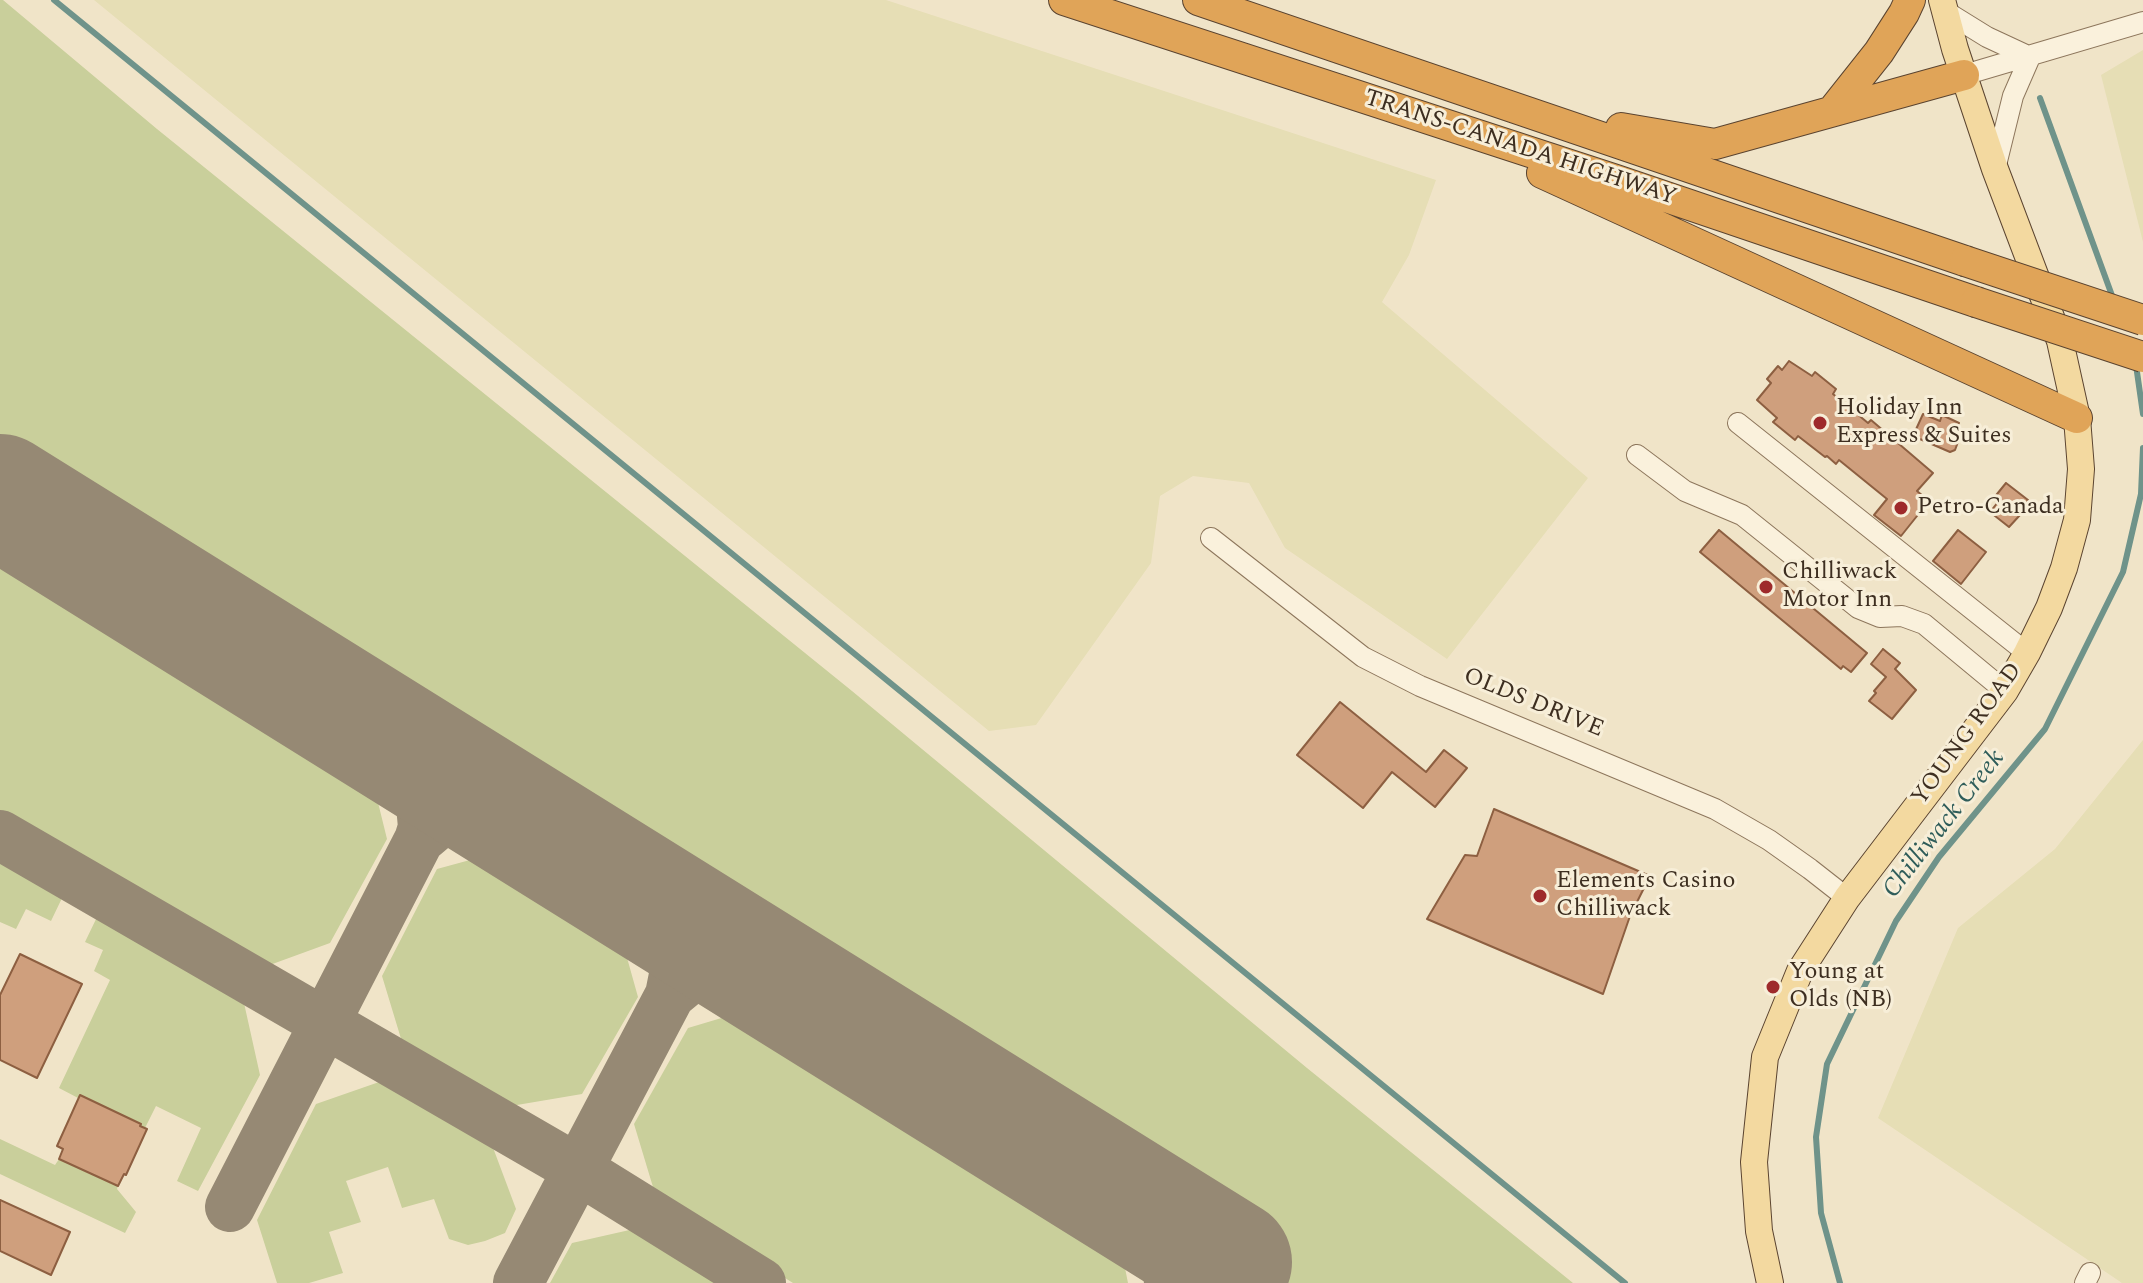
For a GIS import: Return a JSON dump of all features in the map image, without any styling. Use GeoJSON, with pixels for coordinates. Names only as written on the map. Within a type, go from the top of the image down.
{"type":"FeatureCollection","features":[{"type":"Feature","properties":{"kind":"highway","name":"TRANS-CANADA HIGHWAY"},"geometry":{"type":"LineString","coordinates":[[1064,0],[1616,180],[2143,357]]}},
{"type":"Feature","properties":{"kind":"highway","name":"TRANS-CANADA HIGHWAY"},"geometry":{"type":"LineString","coordinates":[[1198,0],[2143,320]]}},
{"type":"Feature","properties":{"kind":"highway"},"geometry":{"type":"LineString","coordinates":[[1833,110],[1879,52],[1910,0]]}},
{"type":"Feature","properties":{"kind":"highway"},"geometry":{"type":"LineString","coordinates":[[1289,30],[1632,132],[1715,144],[1964,75]]}},
{"type":"Feature","properties":{"kind":"highway"},"geometry":{"type":"LineString","coordinates":[[1275,70],[1379,113],[1520,163],[2077,418]]}},
{"type":"Feature","properties":{"kind":"main road","name":"YOUNG ROAD"},"geometry":{"type":"LineString","coordinates":[[1770,1283],[1759,1231],[1754,1162],[1765,1057],[1800,971],[1847,898],[2005,691],[2049,608],[2077,520],[2081,469],[2077,418],[2060,341],[1995,169],[1943,6]]}},
{"type":"Feature","properties":{"kind":"street"},"geometry":{"type":"LineString","coordinates":[[1943,6],[1987,37],[2030,57]]}},
{"type":"Feature","properties":{"kind":"street"},"geometry":{"type":"LineString","coordinates":[[1964,75],[2143,22]]}},
{"type":"Feature","properties":{"kind":"street"},"geometry":{"type":"LineString","coordinates":[[1995,169],[2013,96],[2030,57]]}},
{"type":"Feature","properties":{"kind":"street"},"geometry":{"type":"LineString","coordinates":[[1738,423],[2027,653]]}},
{"type":"Feature","properties":{"kind":"street"},"geometry":{"type":"LineString","coordinates":[[1637,455],[1685,491],[1742,515],[1858,608],[1880,617],[1902,616],[1924,624],[2005,691]]}},
{"type":"Feature","properties":{"kind":"street","name":"OLDS DRIVE"},"geometry":{"type":"LineString","coordinates":[[1211,538],[1363,657],[1420,686],[1715,809],[1769,840],[1847,898]]}},
{"type":"Feature","properties":{"kind":"shaded area"},"geometry":{"type":"Polygon","coordinates":[[[94,0],[886,0],[1436,180],[1409,255],[1382,302],[1588,478],[1447,659],[1285,548],[1249,483],[1193,476],[1160,496],[1151,563],[1036,725],[989,731],[94,0]]]}},
{"type":"Feature","properties":{"kind":"shaded area"},"geometry":{"type":"Polygon","coordinates":[[[2143,50],[2143,242],[2101,75],[2143,50]]]}},
{"type":"Feature","properties":{"kind":"shaded area"},"geometry":{"type":"Polygon","coordinates":[[[2143,740],[2143,1283],[2122,1283],[1878,1118],[1958,928],[2055,849],[2143,740]]]}},
{"type":"Feature","properties":{"kind":"green space"},"geometry":{"type":"Polygon","coordinates":[[[0,0],[852,691],[1307,1068],[1573,1283],[1220,1283],[1247,1241],[0,466],[0,0]]]}},
{"type":"Feature","properties":{"kind":"green space"},"geometry":{"type":"Polygon","coordinates":[[[0,532],[368,762],[387,839],[330,943],[267,966],[0,814],[0,532]]]}},
{"type":"Feature","properties":{"kind":"green space"},"geometry":{"type":"Polygon","coordinates":[[[503,851],[617,922],[638,997],[582,1094],[511,1106],[402,1042],[382,976],[437,869],[503,851]]]}},
{"type":"Feature","properties":{"kind":"green space"},"geometry":{"type":"Polygon","coordinates":[[[0,860],[63,896],[51,921],[26,909],[16,929],[0,922],[0,860]]]}},
{"type":"Feature","properties":{"kind":"green space"},"geometry":{"type":"Polygon","coordinates":[[[98,915],[244,1003],[260,1075],[198,1191],[177,1181],[201,1128],[156,1106],[143,1132],[59,1088],[110,980],[94,971],[103,950],[85,942],[98,915]]]}},
{"type":"Feature","properties":{"kind":"green space"},"geometry":{"type":"Polygon","coordinates":[[[755,1008],[1118,1233],[1128,1283],[793,1283],[656,1197],[634,1124],[688,1028],[755,1008]]]}},
{"type":"Feature","properties":{"kind":"green space"},"geometry":{"type":"Polygon","coordinates":[[[382,1081],[492,1145],[516,1209],[505,1233],[468,1245],[449,1239],[434,1199],[402,1208],[388,1167],[346,1181],[361,1222],[329,1232],[343,1273],[309,1283],[277,1283],[257,1220],[316,1104],[382,1081]]]}},
{"type":"Feature","properties":{"kind":"green space"},"geometry":{"type":"Polygon","coordinates":[[[0,1139],[55,1165],[59,1159],[118,1186],[117,1189],[136,1212],[125,1233],[0,1174],[0,1139]]]}},
{"type":"Feature","properties":{"kind":"green space"},"geometry":{"type":"Polygon","coordinates":[[[634,1229],[719,1283],[550,1283],[572,1243],[634,1229]]]}},
{"type":"Feature","properties":{"kind":"building","name":"Holiday Inn Express & Suites"},"geometry":{"type":"Polygon","coordinates":[[[1789,361],[1812,376],[1815,372],[1836,389],[1833,394],[1868,423],[1871,420],[1933,473],[1917,491],[1929,501],[1901,536],[1874,515],[1887,499],[1839,460],[1836,464],[1798,436],[1795,440],[1773,422],[1777,418],[1757,400],[1771,383],[1767,379],[1778,366],[1782,370],[1789,361]]]}},
{"type":"Feature","properties":{"kind":"building"},"geometry":{"type":"Polygon","coordinates":[[[1923,414],[1940,421],[1942,415],[1959,423],[1956,431],[1961,434],[1955,450],[1950,452],[1913,436],[1923,414]]]}},
{"type":"Feature","properties":{"kind":"building"},"geometry":{"type":"Polygon","coordinates":[[[2006,483],[2028,500],[2009,527],[1990,512],[1998,502],[1993,499],[2006,483]]]}},
{"type":"Feature","properties":{"kind":"building","name":"Chilliwack Motor Inn"},"geometry":{"type":"Polygon","coordinates":[[[1719,530],[1867,653],[1851,672],[1843,666],[1841,669],[1700,552],[1719,530]]]}},
{"type":"Feature","properties":{"kind":"building","name":"Petro-Canada"},"geometry":{"type":"Polygon","coordinates":[[[1958,530],[1986,552],[1961,584],[1933,561],[1958,530]]]}},
{"type":"Feature","properties":{"kind":"building"},"geometry":{"type":"Polygon","coordinates":[[[1883,649],[1900,663],[1895,669],[1916,690],[1892,719],[1869,701],[1886,677],[1871,664],[1883,649]]]}},
{"type":"Feature","properties":{"kind":"building"},"geometry":{"type":"Polygon","coordinates":[[[1340,702],[1426,772],[1444,750],[1467,768],[1435,807],[1392,772],[1363,808],[1297,755],[1340,702]]]}},
{"type":"Feature","properties":{"kind":"building","name":"Elements Casino Chilliwack"},"geometry":{"type":"Polygon","coordinates":[[[1494,809],[1650,876],[1630,916],[1603,994],[1427,919],[1465,855],[1477,856],[1494,809]]]}},
{"type":"Feature","properties":{"kind":"building"},"geometry":{"type":"Polygon","coordinates":[[[20,954],[82,984],[37,1078],[0,1060],[0,995],[20,954]]]}},
{"type":"Feature","properties":{"kind":"building"},"geometry":{"type":"Polygon","coordinates":[[[80,1095],[147,1129],[118,1186],[59,1159],[63,1149],[57,1146],[80,1095]]]}},
{"type":"Feature","properties":{"kind":"building"},"geometry":{"type":"Polygon","coordinates":[[[0,1200],[70,1232],[51,1275],[0,1251],[0,1200]]]}},
{"type":"Feature","properties":{"kind":"waterway"},"geometry":{"type":"LineString","coordinates":[[54,0],[1625,1283]]}},
{"type":"Feature","properties":{"kind":"waterway","name":"Chilliwack Creek"},"geometry":{"type":"LineString","coordinates":[[2040,98],[2114,301]]}},
{"type":"Feature","properties":{"kind":"waterway","name":"Chilliwack Creek"},"geometry":{"type":"LineString","coordinates":[[2136,365],[2143,414]]}},
{"type":"Feature","properties":{"kind":"waterway","name":"Chilliwack Creek"},"geometry":{"type":"LineString","coordinates":[[1840,1283],[1821,1213],[1816,1137],[1827,1064],[1896,921],[1939,857],[2045,729],[2123,572],[2141,494],[2143,448]]}},
{"type":"Feature","properties":{"kind":"taxiway"},"geometry":{"type":"LineString","coordinates":[[230,1207],[419,840],[423,827],[419,783],[391,739]]}},
{"type":"Feature","properties":{"kind":"taxiway"},"geometry":{"type":"LineString","coordinates":[[419,840],[438,824],[463,816],[488,814],[524,822]]}},
{"type":"Feature","properties":{"kind":"taxiway"},"geometry":{"type":"LineString","coordinates":[[0,835],[579,1170],[761,1283]]}},
{"type":"Feature","properties":{"kind":"taxiway"},"geometry":{"type":"LineString","coordinates":[[518,1283],[670,995],[674,949],[667,928],[646,899]]}},
{"type":"Feature","properties":{"kind":"taxiway"},"geometry":{"type":"LineString","coordinates":[[670,995],[687,981],[713,970],[735,964],[757,968]]}},
{"type":"Feature","properties":{"kind":"taxiway"},"geometry":{"type":"LineString","coordinates":[[1136,1203],[1157,1231],[1167,1257],[1169,1283]]}},
{"type":"Feature","properties":{"kind":"runway"},"geometry":{"type":"LineString","coordinates":[[0,496],[1230,1262]]}},
{"type":"Feature","properties":{"kind":"place","name":"Holiday Inn Express & Suites"},"geometry":{"type":"Point","coordinates":[1820,423]}},
{"type":"Feature","properties":{"kind":"place","name":"Petro-Canada"},"geometry":{"type":"Point","coordinates":[1901,508]}},
{"type":"Feature","properties":{"kind":"place","name":"Chilliwack Motor Inn"},"geometry":{"type":"Point","coordinates":[1766,587]}},
{"type":"Feature","properties":{"kind":"place","name":"Elements Casino Chilliwack"},"geometry":{"type":"Point","coordinates":[1540,896]}},
{"type":"Feature","properties":{"kind":"place","name":"Young at Olds (NB)"},"geometry":{"type":"Point","coordinates":[1773,987]}}]}
